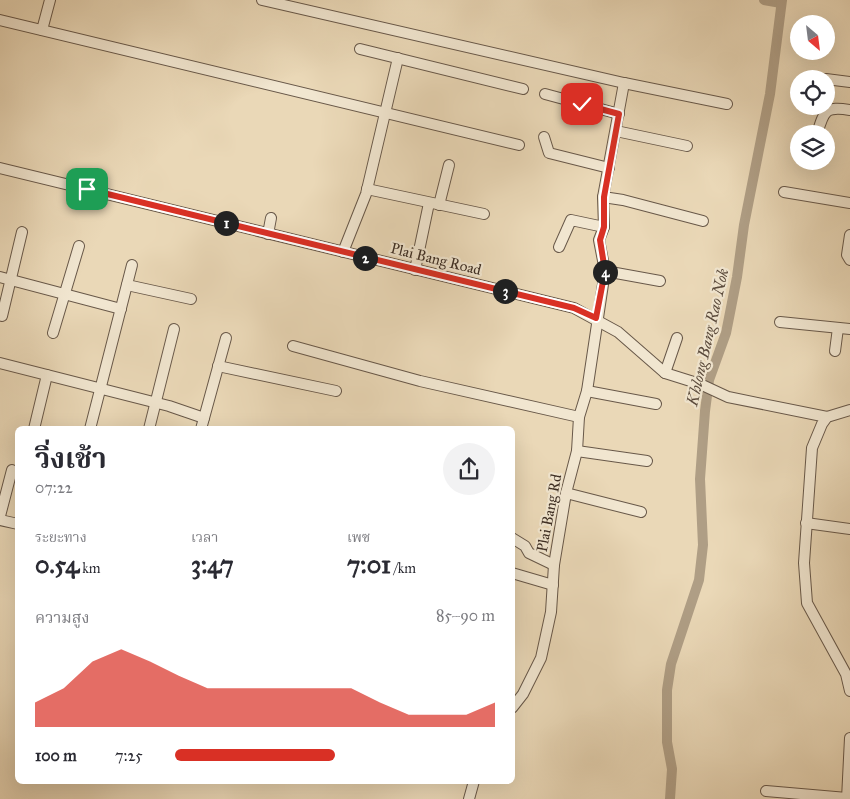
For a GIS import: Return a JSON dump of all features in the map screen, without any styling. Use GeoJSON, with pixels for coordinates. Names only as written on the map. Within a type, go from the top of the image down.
{"type":"FeatureCollection","features":[{"type":"Feature","properties":{"kind":"street"},"geometry":{"type":"LineString","coordinates":[[42,30],[50,0]]}},
{"type":"Feature","properties":{"kind":"street"},"geometry":{"type":"LineString","coordinates":[[262,0],[624,83],[727,104]]}},
{"type":"Feature","properties":{"kind":"street"},"geometry":{"type":"LineString","coordinates":[[0,20],[519,145]]}},
{"type":"Feature","properties":{"kind":"street"},"geometry":{"type":"LineString","coordinates":[[360,49],[523,89]]}},
{"type":"Feature","properties":{"kind":"street"},"geometry":{"type":"LineString","coordinates":[[343,252],[367,190],[398,58]]}},
{"type":"Feature","properties":{"kind":"street"},"geometry":{"type":"LineString","coordinates":[[835,81],[850,82]]}},
{"type":"Feature","properties":{"kind":"street"},"geometry":{"type":"LineString","coordinates":[[624,83],[604,197],[604,227],[600,240],[605,271],[660,282]]}},
{"type":"Feature","properties":{"kind":"street"},"geometry":{"type":"LineString","coordinates":[[545,94],[619,114]]}},
{"type":"Feature","properties":{"kind":"street"},"geometry":{"type":"LineString","coordinates":[[820,125],[822,117],[832,108],[850,110]]}},
{"type":"Feature","properties":{"kind":"street"},"geometry":{"type":"LineString","coordinates":[[616,131],[687,146]]}},
{"type":"Feature","properties":{"kind":"street"},"geometry":{"type":"LineString","coordinates":[[544,137],[549,153],[609,168]]}},
{"type":"Feature","properties":{"kind":"street"},"geometry":{"type":"LineString","coordinates":[[416,270],[434,204],[449,165]]}},
{"type":"Feature","properties":{"kind":"street","name":"Plai Bang Road"},"geometry":{"type":"LineString","coordinates":[[0,168],[574,308],[596,318],[618,332],[665,373],[700,384],[728,397],[827,417]]}},
{"type":"Feature","properties":{"kind":"street"},"geometry":{"type":"LineString","coordinates":[[367,190],[484,214]]}},
{"type":"Feature","properties":{"kind":"street"},"geometry":{"type":"LineString","coordinates":[[784,192],[850,203]]}},
{"type":"Feature","properties":{"kind":"street"},"geometry":{"type":"LineString","coordinates":[[604,197],[623,200],[703,221]]}},
{"type":"Feature","properties":{"kind":"street"},"geometry":{"type":"LineString","coordinates":[[268,234],[272,218]]}},
{"type":"Feature","properties":{"kind":"street"},"geometry":{"type":"LineString","coordinates":[[559,247],[571,220],[604,227]]}},
{"type":"Feature","properties":{"kind":"street"},"geometry":{"type":"LineString","coordinates":[[2,316],[22,232]]}},
{"type":"Feature","properties":{"kind":"street"},"geometry":{"type":"LineString","coordinates":[[850,235],[847,255],[850,260]]}},
{"type":"Feature","properties":{"kind":"street"},"geometry":{"type":"LineString","coordinates":[[53,333],[79,246]]}},
{"type":"Feature","properties":{"kind":"street"},"geometry":{"type":"LineString","coordinates":[[91,426],[132,264]]}},
{"type":"Feature","properties":{"kind":"street","name":"Plai Bang Rd"},"geometry":{"type":"LineString","coordinates":[[515,704],[523,694],[540,658],[551,612],[554,565],[566,493],[577,451],[579,417],[587,392],[596,318],[605,271]]}},
{"type":"Feature","properties":{"kind":"street"},"geometry":{"type":"LineString","coordinates":[[0,277],[121,309]]}},
{"type":"Feature","properties":{"kind":"street"},"geometry":{"type":"LineString","coordinates":[[127,285],[191,299]]}},
{"type":"Feature","properties":{"kind":"street"},"geometry":{"type":"LineString","coordinates":[[780,322],[850,329]]}},
{"type":"Feature","properties":{"kind":"street"},"geometry":{"type":"LineString","coordinates":[[835,351],[838,328]]}},
{"type":"Feature","properties":{"kind":"street"},"geometry":{"type":"LineString","coordinates":[[150,426],[174,329]]}},
{"type":"Feature","properties":{"kind":"street"},"geometry":{"type":"LineString","coordinates":[[202,426],[226,338]]}},
{"type":"Feature","properties":{"kind":"street"},"geometry":{"type":"LineString","coordinates":[[665,373],[677,338]]}},
{"type":"Feature","properties":{"kind":"street"},"geometry":{"type":"LineString","coordinates":[[293,346],[420,380],[579,417]]}},
{"type":"Feature","properties":{"kind":"street"},"geometry":{"type":"LineString","coordinates":[[0,363],[156,403],[204,418]]}},
{"type":"Feature","properties":{"kind":"street"},"geometry":{"type":"LineString","coordinates":[[218,366],[336,391]]}},
{"type":"Feature","properties":{"kind":"street"},"geometry":{"type":"LineString","coordinates":[[35,426],[47,375]]}},
{"type":"Feature","properties":{"kind":"street"},"geometry":{"type":"LineString","coordinates":[[587,392],[656,404]]}},
{"type":"Feature","properties":{"kind":"street"},"geometry":{"type":"LineString","coordinates":[[850,410],[827,417],[812,448],[804,563],[807,603],[848,673],[850,691]]}},
{"type":"Feature","properties":{"kind":"street"},"geometry":{"type":"LineString","coordinates":[[577,451],[647,461]]}},
{"type":"Feature","properties":{"kind":"street"},"geometry":{"type":"LineString","coordinates":[[12,470],[0,518],[15,523]]}},
{"type":"Feature","properties":{"kind":"street"},"geometry":{"type":"LineString","coordinates":[[566,493],[641,512]]}},
{"type":"Feature","properties":{"kind":"street"},"geometry":{"type":"LineString","coordinates":[[806,523],[850,529]]}},
{"type":"Feature","properties":{"kind":"street"},"geometry":{"type":"LineString","coordinates":[[515,539],[519,541],[529,553],[554,565]]}},
{"type":"Feature","properties":{"kind":"street"},"geometry":{"type":"LineString","coordinates":[[515,574],[553,585]]}},
{"type":"Feature","properties":{"kind":"street"},"geometry":{"type":"LineString","coordinates":[[766,791],[847,798],[850,738]]}},
{"type":"Feature","properties":{"kind":"street"},"geometry":{"type":"LineString","coordinates":[[469,799],[473,784]]}},
{"type":"Feature","properties":{"kind":"waterway"},"geometry":{"type":"LineString","coordinates":[[764,0],[781,3]]}},
{"type":"Feature","properties":{"kind":"waterway","name":"Khlong Bang Rao Nok"},"geometry":{"type":"LineString","coordinates":[[670,799],[672,769],[667,742],[667,690],[671,664],[699,580],[703,545],[700,479],[709,380],[726,333],[737,277],[744,225],[770,94],[782,0]]}},
{"type":"Feature","properties":{"kind":"route"},"geometry":{"type":"LineString","coordinates":[[87,189],[574,308],[596,318],[605,271],[600,240],[604,227],[604,197],[619,114],[582,104]]}}]}
